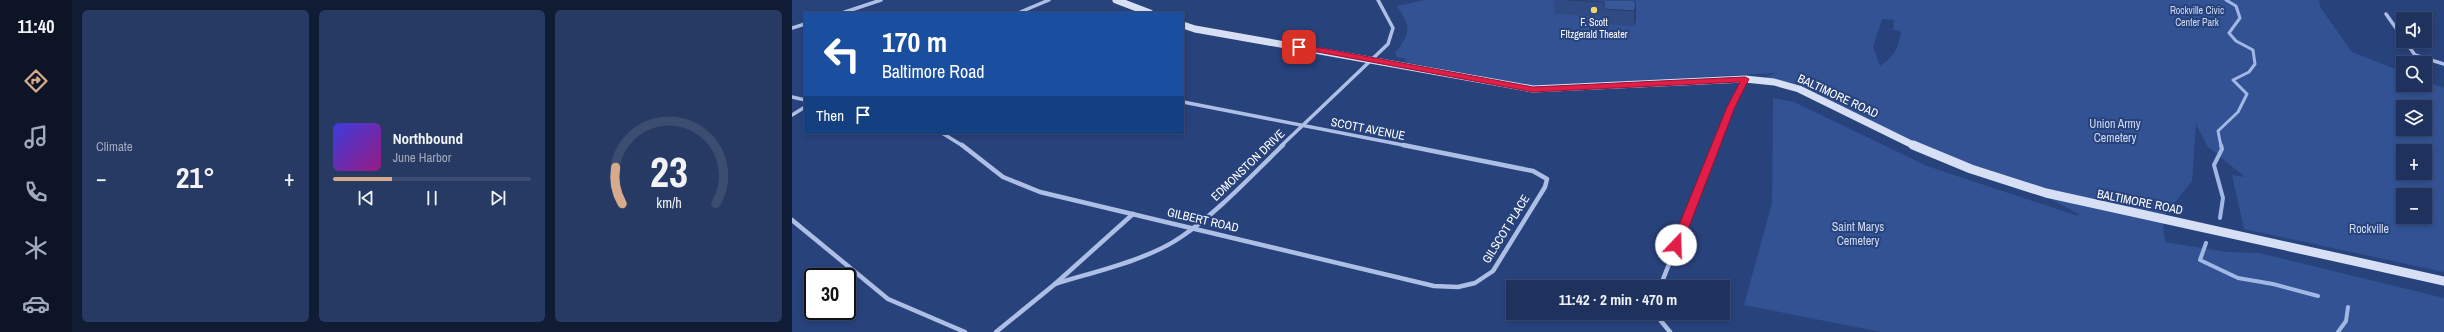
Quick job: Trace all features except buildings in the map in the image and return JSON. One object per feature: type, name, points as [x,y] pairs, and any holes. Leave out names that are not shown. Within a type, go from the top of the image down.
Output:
[{"type":"street","points":[[845,12],[881,0]]},
{"type":"street","points":[[1020,12],[1049,0]]},
{"type":"street","points":[[1116,0],[1147,12]]},
{"type":"street","name":"EDMONSTON DRIVE","points":[[1055,284],[1153,252],[1180,238],[1212,213],[1388,44],[1393,33],[1388,16],[1378,0]]},
{"type":"street","points":[[2386,14],[2396,28]]},
{"type":"street","points":[[792,28],[804,24]]},
{"type":"street","name":"BALTIMORE ROAD","points":[[1184,25],[1195,29],[1372,59],[1499,85],[1533,89],[1745,79],[1774,82],[1799,89],[1826,100],[1914,146],[1972,169],[2046,193],[2444,281]]},
{"type":"street","points":[[2410,48],[2415,55],[2444,64]]},
{"type":"street","points":[[1663,280],[1731,107],[1745,79]]},
{"type":"street","points":[[792,98],[804,100]]},
{"type":"street","name":"SCOTT AVENUE","points":[[1184,102],[1533,171],[1547,179]]},
{"type":"street","points":[[792,115],[804,109]]},
{"type":"street","name":"GILBERT ROAD","points":[[944,134],[955,139],[993,171],[1015,184],[1040,192],[1434,286],[1458,287],[1475,283]]},
{"type":"street","name":"GILSCOT PLACE","points":[[1475,283],[1493,271],[1545,187],[1547,179]]},
{"type":"street","name":"EDMONSTON DRIVE","points":[[996,332],[1055,284],[1133,214]]},
{"type":"street","points":[[792,220],[888,299],[965,332]]},
{"type":"street","points":[[1661,320],[1670,332]]},
{"type":"green space","points":[[1425,0],[2319,0],[2320,7],[2352,52],[2396,69],[2396,92],[2432,92],[2432,84],[2444,88],[2444,272],[2244,229],[2232,175],[2245,177],[2208,147],[2196,124],[2192,181],[2162,218],[2165,242],[2227,252],[2259,253],[2444,298],[2444,332],[1881,332],[1744,305],[1772,203],[1773,98],[1794,102],[1927,166],[2078,216],[2079,214],[2027,187],[1971,169],[1826,100],[1759,80],[1775,73],[1535,86],[1405,62],[1406,59],[1397,57],[1395,53],[1404,40],[1407,30],[1407,25],[1397,6]],"holes":[[[1882,19],[1894,20],[1893,30],[1901,31],[1899,42],[1895,51],[1889,59],[1880,66],[1873,47]]]},
{"type":"waterway","points":[[2221,146],[2218,131],[2238,112],[2247,94],[2233,80],[2249,72],[2255,64],[2253,50],[2236,41],[2229,33],[2240,18],[2236,6],[2226,0]]},
{"type":"waterway","points":[[2220,218],[2223,198],[2214,165],[2222,149],[2221,145]]},
{"type":"waterway","points":[[2206,243],[2200,260],[2238,278],[2273,284],[2318,296]]},
{"type":"waterway","points":[[2338,332],[2346,321],[2348,307]]},
{"type":"place","name":"F. Scott FItzgerald Theater","points":[[1594,10]]},
{"type":"route","points":[[1299,47],[1372,59],[1507,86],[1533,89],[1580,88],[1745,79],[1731,107],[1676,245]]},
{"type":"park label","name":"Rockville Civic Center Park","points":[[2197,16]]},
{"type":"park label","name":"Union Army Cemetery","points":[[2115,131]]},
{"type":"park label","name":"Rockville","points":[[2369,229]]},
{"type":"park label","name":"Saint Marys Cemetery","points":[[1858,234]]}]
